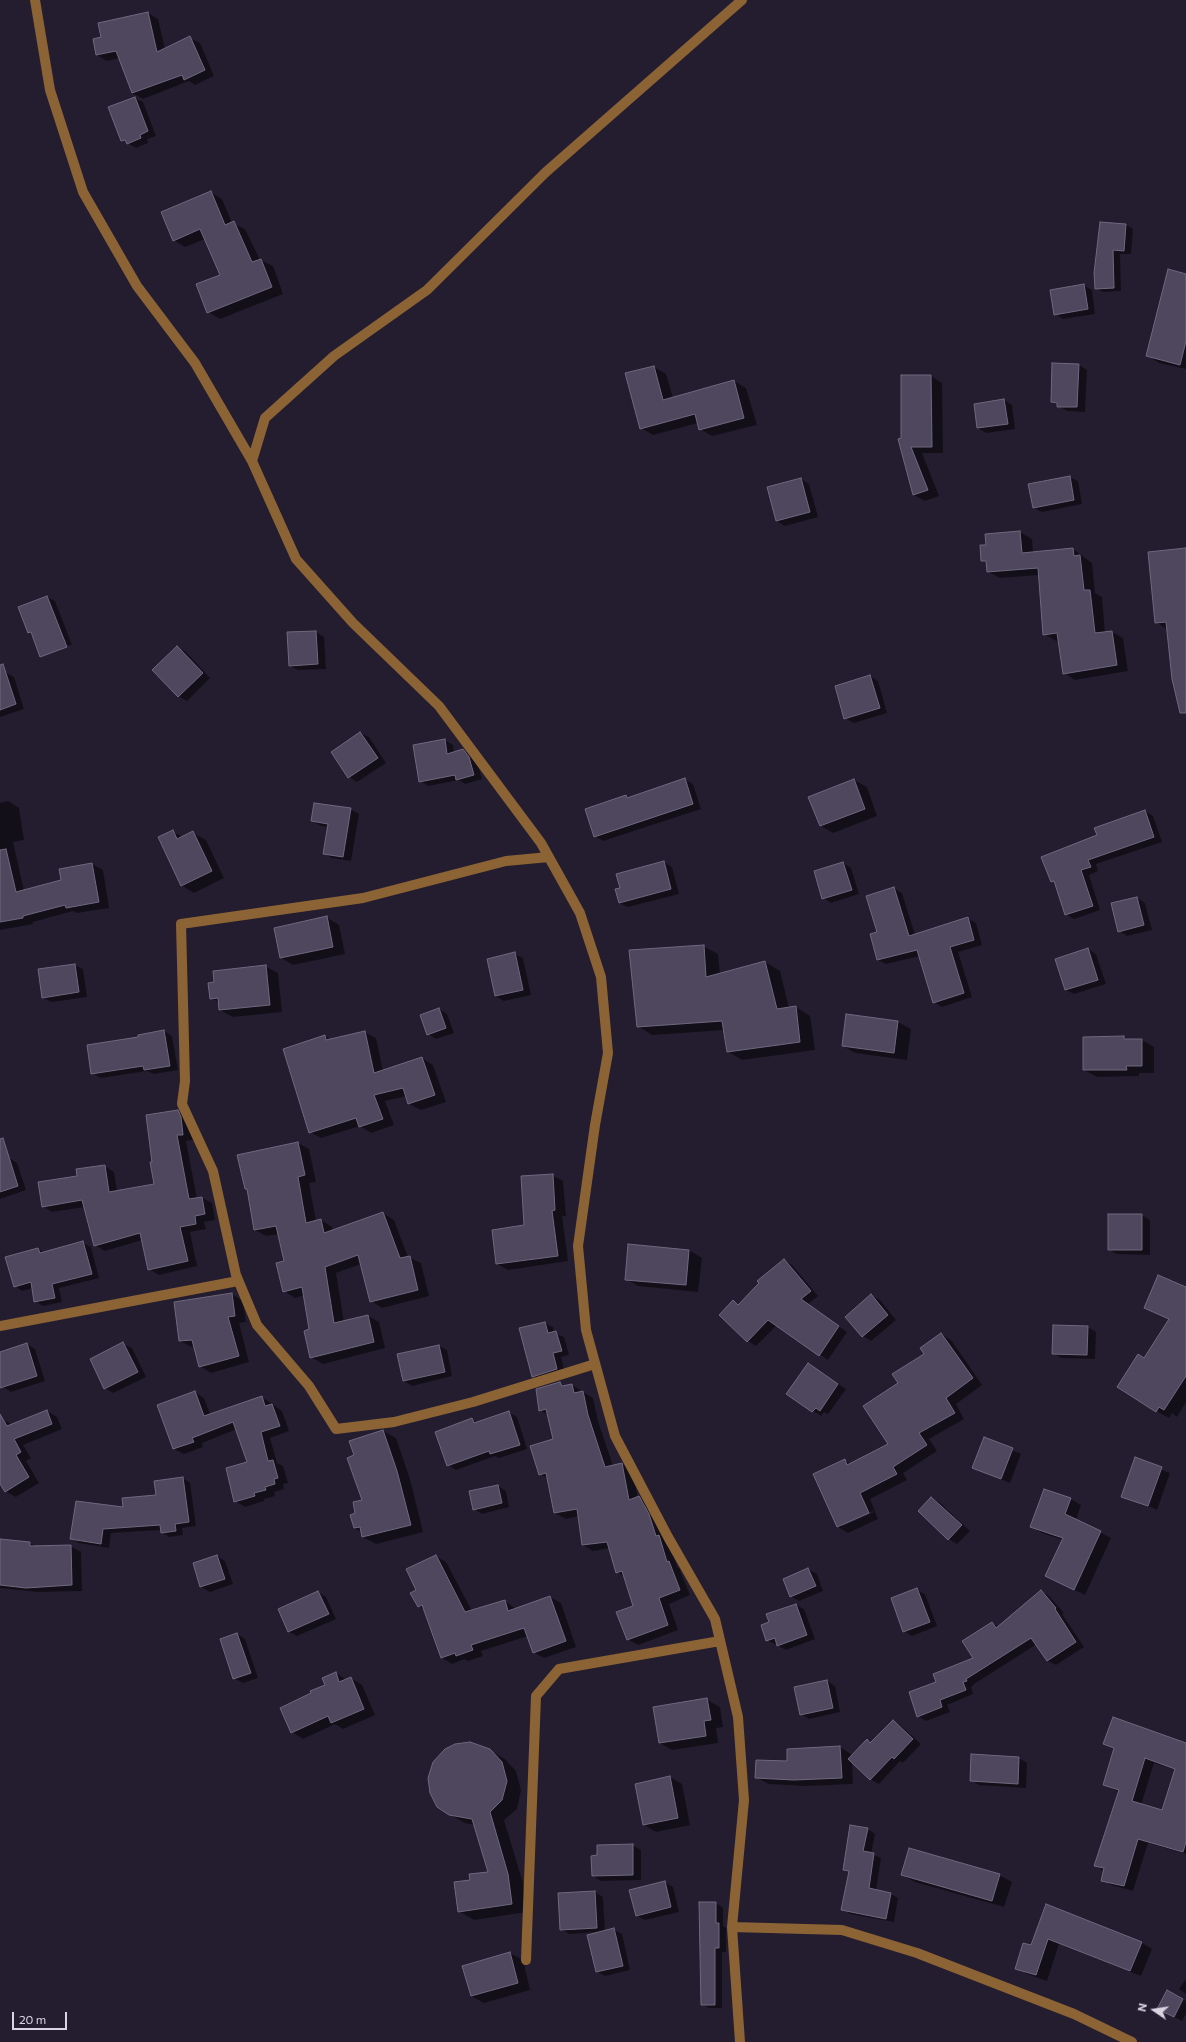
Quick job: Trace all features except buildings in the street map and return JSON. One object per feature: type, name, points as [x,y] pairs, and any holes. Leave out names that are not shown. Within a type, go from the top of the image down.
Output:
[{"type":"street","points":[[35,0],[50,90],[83,192],[137,286],[195,363],[252,461],[296,559],[353,623],[438,706],[541,843],[580,913],[601,977],[608,1053],[595,1125],[578,1246],[586,1330],[615,1436],[668,1537],[715,1619],[738,1717],[744,1800],[732,1927],[740,2042]]},
{"type":"street","points":[[252,461],[265,418],[334,356],[427,290],[546,172],[742,0]]},
{"type":"street","points":[[549,857],[506,861],[363,898],[181,924],[185,1081],[182,1104],[213,1171],[238,1281],[257,1325],[309,1386],[336,1429],[394,1422],[473,1402],[595,1364]]},
{"type":"street","points":[[0,1326],[238,1281]]},
{"type":"street","points":[[526,1960],[536,1696],[559,1669],[720,1641]]},
{"type":"street","points":[[732,1927],[842,1930],[917,1952],[1074,2014],[1132,2042]]}]
